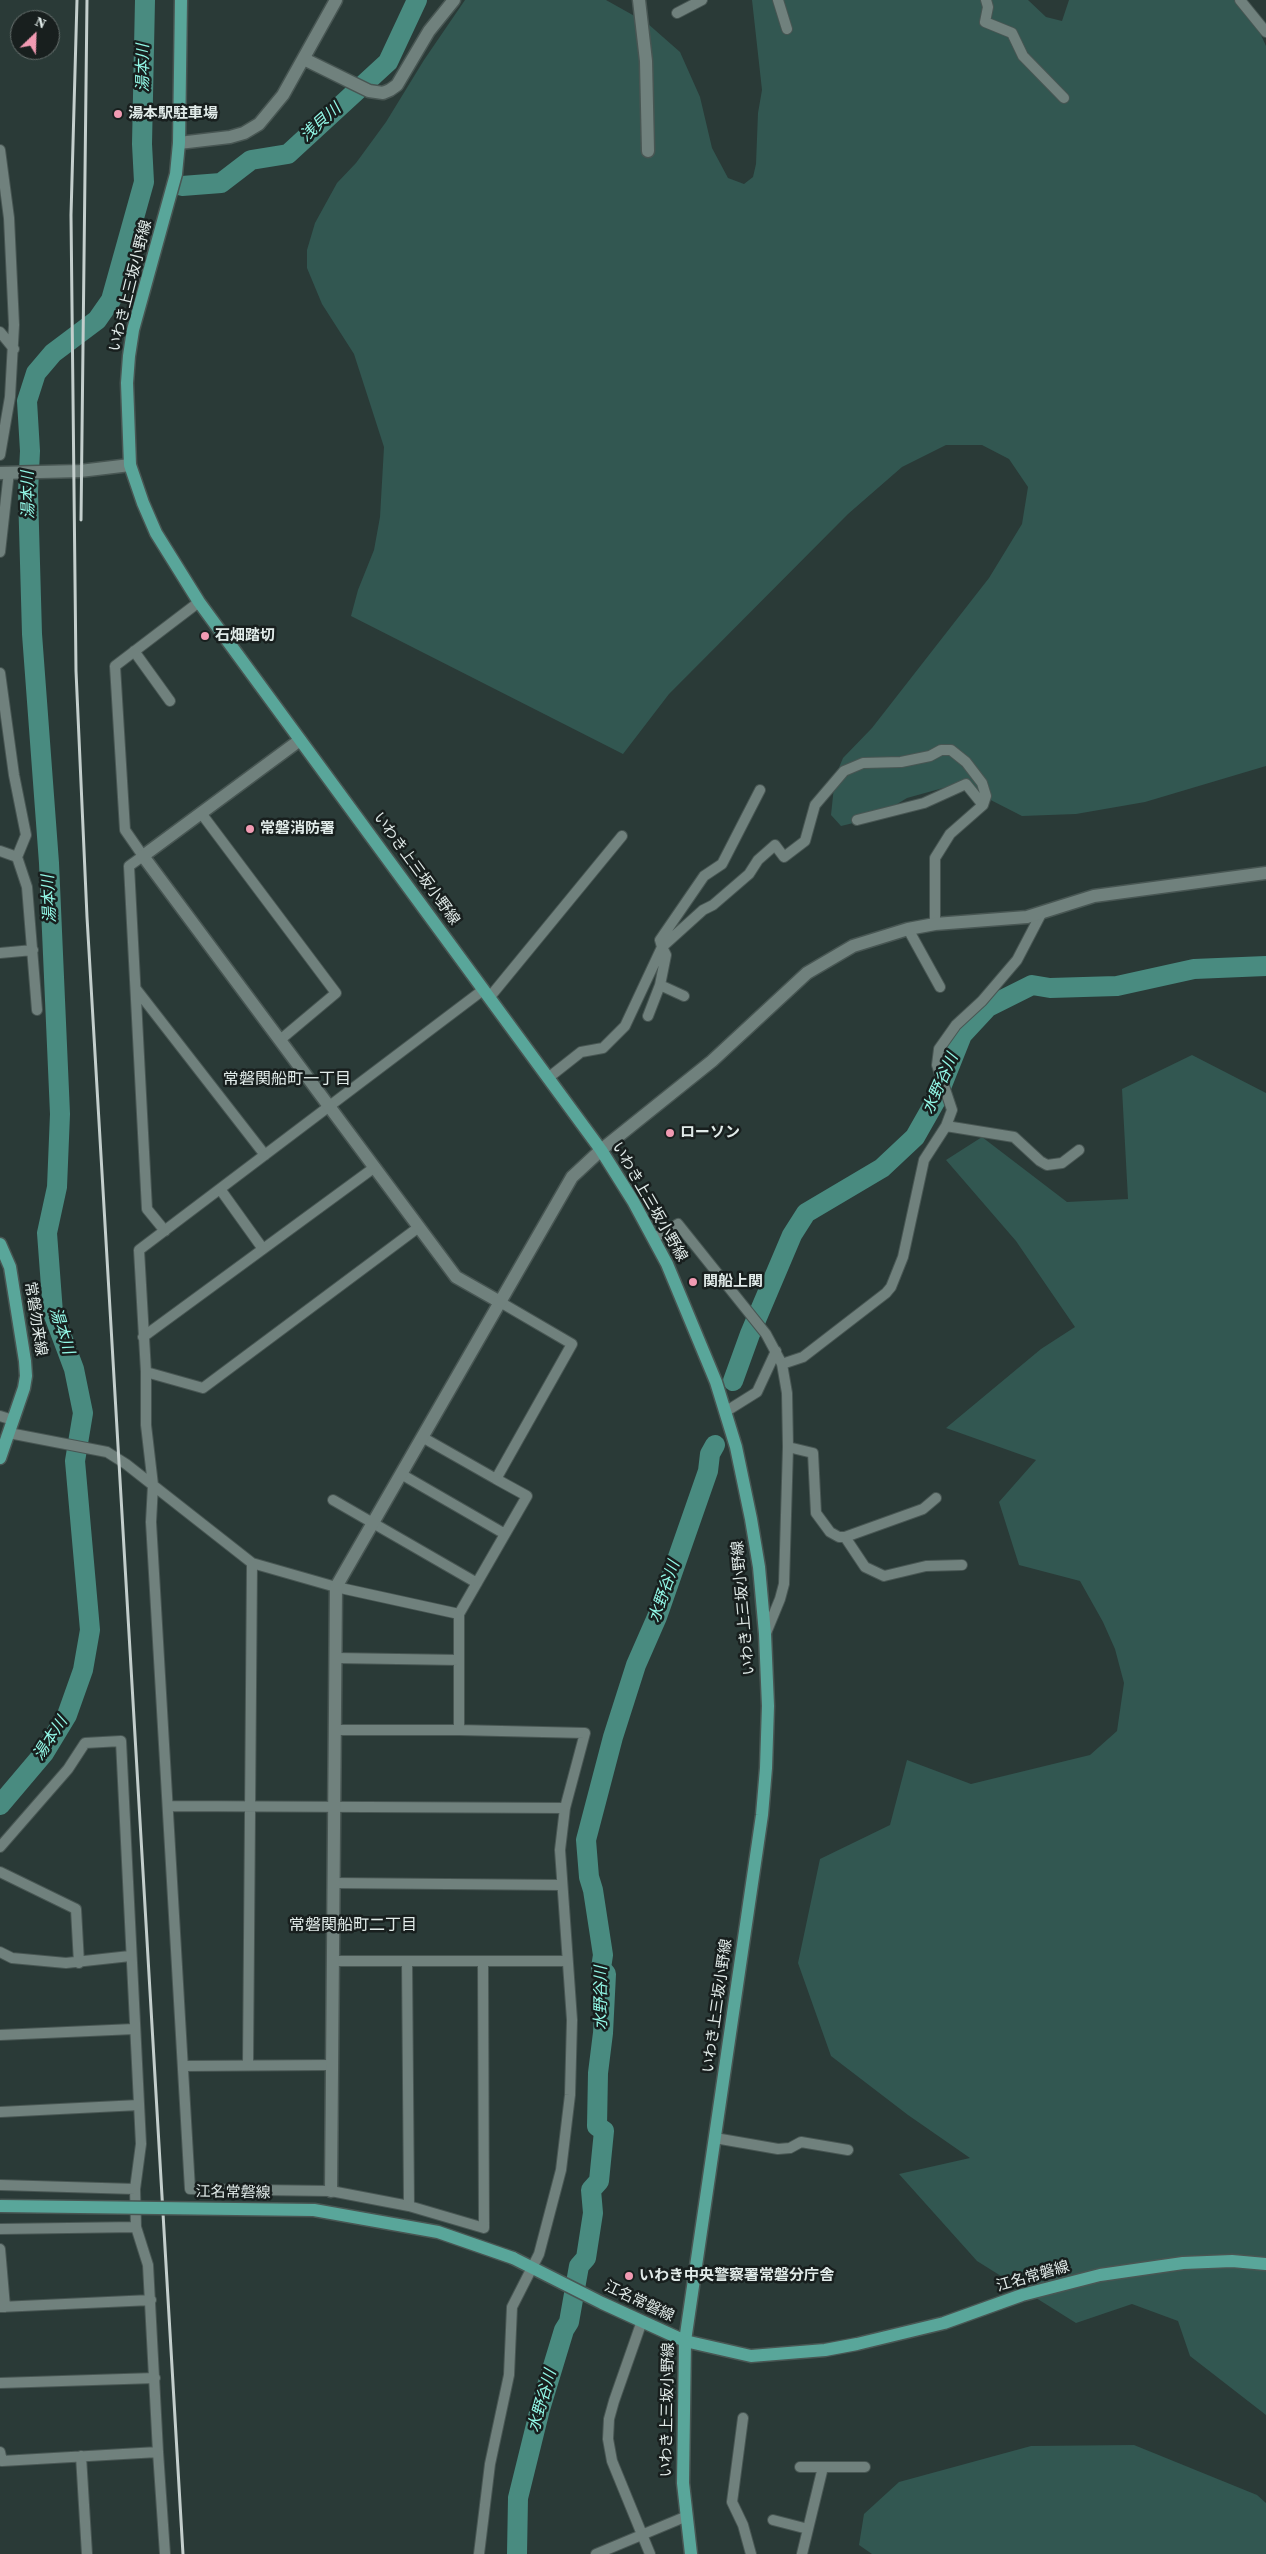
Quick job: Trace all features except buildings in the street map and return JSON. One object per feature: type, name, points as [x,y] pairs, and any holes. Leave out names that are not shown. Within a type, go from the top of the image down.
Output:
[{"type":"main road","name":"いわき上三坂小野線","points":[[180,0],[179,144],[171,197],[134,330],[129,356],[127,383],[130,465],[156,533],[199,602],[601,1150],[654,1238],[679,1292],[716,1382],[736,1446],[751,1519],[759,1567],[765,1634],[768,1706],[762,1815],[685,2341],[683,2483],[691,2554]]},
{"type":"main road","name":"常磐勿来線","points":[[0,1244],[10,1267],[26,1361],[24,1388],[0,1458]]},
{"type":"main road","name":"江名常磐線","points":[[0,2206],[314,2210],[438,2232],[512,2258],[602,2303],[685,2341],[751,2356],[825,2350],[944,2323],[1022,2295],[1100,2275],[1183,2263],[1232,2262],[1266,2264]]},
{"type":"street","points":[[179,144],[230,137],[244,133],[259,124],[283,95],[336,0]]},
{"type":"street","points":[[304,60],[369,91],[383,93],[397,85],[429,31],[454,0]]},
{"type":"street","points":[[639,0],[646,61],[648,151]]},
{"type":"street","points":[[677,13],[702,0]]},
{"type":"street","points":[[778,0],[787,29]]},
{"type":"street","points":[[986,0],[988,7],[985,22],[1012,33],[1023,56],[1064,98]]},
{"type":"street","points":[[1240,0],[1266,32]]},
{"type":"street","points":[[0,150],[9,218],[14,349],[10,397],[0,455]]},
{"type":"street","points":[[0,332],[14,349]]},
{"type":"street","points":[[0,552],[8,472],[105,469],[130,465]]},
{"type":"street","points":[[199,602],[115,666],[125,830],[456,1276],[572,1344],[496,1479]]},
{"type":"street","points":[[134,651],[170,701]]},
{"type":"street","points":[[0,673],[14,775],[26,835],[18,857],[27,887],[37,1010]]},
{"type":"street","points":[[165,1231],[147,1209],[129,866],[300,740]]},
{"type":"street","points":[[548,1078],[581,1052],[603,1048],[613,1040],[625,1026],[662,947],[703,910],[713,905],[749,874],[758,860],[775,845],[784,857],[806,841],[815,805],[819,797],[844,771],[854,765],[909,761],[930,756],[941,750],[951,750],[966,762],[982,783],[986,796],[983,804],[950,834],[935,858],[935,924]]},
{"type":"street","points":[[857,820],[924,803],[966,784],[983,804]]},
{"type":"street","points":[[648,1016],[660,985],[666,955],[660,940],[704,876],[722,864],[760,790]]},
{"type":"street","points":[[201,813],[336,993],[280,1040]]},
{"type":"street","points":[[483,1961],[484,2228],[409,2206],[331,2191],[190,2189],[151,1522],[153,1485],[146,1425],[146,1372],[139,1250],[330,1106],[486,994],[622,836]]},
{"type":"street","points":[[0,851],[18,857]]},
{"type":"street","points":[[331,2191],[336,1587],[572,1177],[601,1150],[712,1062],[807,973],[853,946],[908,929],[935,924],[1009,920],[1041,914],[1094,896],[1266,873]]},
{"type":"street","points":[[782,1364],[803,1357],[886,1294],[891,1287],[903,1257],[924,1160],[946,1126],[952,1110],[937,1057],[943,1040],[982,1001],[1017,960],[1041,914]]},
{"type":"street","points":[[908,929],[940,986]]},
{"type":"street","points":[[0,953],[32,950]]},
{"type":"street","points":[[660,985],[684,996]]},
{"type":"street","points":[[136,989],[265,1155]]},
{"type":"street","points":[[946,1126],[1014,1137],[1047,1165],[1062,1164],[1079,1150]]},
{"type":"street","points":[[144,1337],[375,1167]]},
{"type":"street","points":[[220,1189],[263,1249]]},
{"type":"street","points":[[654,1238],[678,1224],[766,1334],[782,1364],[787,1393],[788,1447],[784,1584],[780,1599],[765,1634]]},
{"type":"street","points":[[146,1372],[203,1388],[419,1227]]},
{"type":"street","points":[[725,1412],[757,1392],[776,1351]]},
{"type":"street","points":[[0,1416],[13,1420]]},
{"type":"street","points":[[9,1433],[99,1450],[126,1464],[252,1563],[336,1587],[459,1614]]},
{"type":"street","points":[[422,1438],[527,1496],[459,1614],[459,1730]]},
{"type":"street","points":[[788,1447],[813,1453],[816,1513],[830,1532],[845,1537],[865,1567],[884,1576],[926,1566],[962,1565]]},
{"type":"street","points":[[401,1474],[505,1534]]},
{"type":"street","points":[[845,1537],[923,1509],[936,1498]]},
{"type":"street","points":[[333,1500],[476,1583]]},
{"type":"street","points":[[248,2065],[252,1563]]},
{"type":"street","points":[[336,1658],[459,1660]]},
{"type":"street","points":[[336,1730],[585,1733],[565,1808],[560,1850],[566,1962],[572,2020],[569,2105],[561,2170],[555,2201],[539,2254],[520,2287],[510,2317],[509,2375],[490,2464],[479,2554]]},
{"type":"street","points":[[0,1847],[68,1769],[85,1743],[121,1741],[130,1956],[141,2144],[135,2189],[136,2227],[148,2265],[151,2300],[164,2554]]},
{"type":"street","points":[[168,1806],[565,1808]]},
{"type":"street","points":[[0,1872],[76,1909],[79,1963]]},
{"type":"street","points":[[333,1883],[562,1886]]},
{"type":"street","points":[[0,1952],[12,1958],[79,1963],[130,1956]]},
{"type":"street","points":[[332,1961],[566,1962]]},
{"type":"street","points":[[407,1961],[409,2206]]},
{"type":"street","points":[[0,2035],[134,2029]]},
{"type":"street","points":[[184,2066],[332,2065]]},
{"type":"street","points":[[0,2112],[139,2105]]},
{"type":"street","points":[[715,2138],[778,2149],[790,2148],[801,2142],[848,2150]]},
{"type":"street","points":[[0,2185],[135,2189]]},
{"type":"street","points":[[0,2229],[136,2227]]},
{"type":"street","points":[[0,2249],[2,2307],[151,2300]]},
{"type":"street","points":[[642,2321],[614,2401],[609,2419],[608,2440],[612,2461],[650,2554]]},
{"type":"street","points":[[0,2383],[155,2378]]},
{"type":"street","points":[[742,2418],[732,2502],[743,2525],[751,2554]]},
{"type":"street","points":[[0,2452],[2,2460],[158,2452]]},
{"type":"street","points":[[81,2456],[87,2554]]},
{"type":"street","points":[[802,2554],[823,2467]]},
{"type":"street","points":[[800,2468],[865,2467]]},
{"type":"street","points":[[596,2554],[687,2516]]},
{"type":"street","points":[[773,2520],[808,2529]]},
{"type":"green space","points":[[465,0],[606,0],[647,23],[680,52],[700,97],[712,148],[728,178],[744,184],[753,177],[756,164],[758,113],[762,90],[752,0],[1028,0],[1046,17],[1062,21],[1069,0],[1245,0],[1266,46],[1266,766],[1145,802],[1076,814],[1022,816],[975,792],[943,788],[907,798],[874,818],[841,826],[831,815],[835,777],[843,758],[872,728],[989,578],[1022,524],[1028,487],[1009,459],[982,445],[946,445],[902,467],[848,514],[669,694],[623,754],[351,616],[358,590],[374,550],[380,517],[384,447],[354,354],[322,304],[307,268],[307,250],[315,223],[337,183],[356,163],[386,122],[424,60]]},
{"type":"green space","points":[[1192,1055],[1266,1093],[1266,2415],[1190,2356],[1178,2321],[1132,2304],[1076,2323],[977,2261],[899,2174],[970,2158],[908,2115],[831,2056],[798,1963],[820,1859],[890,1825],[907,1760],[971,1784],[1090,1755],[1117,1731],[1124,1683],[1115,1649],[1103,1622],[1080,1581],[1019,1565],[999,1502],[1036,1460],[946,1428],[1041,1349],[1075,1327],[1016,1241],[946,1160],[982,1137],[1067,1202],[1128,1199],[1122,1089]]},
{"type":"green space","points":[[1134,2445],[1257,2495],[1266,2503],[1266,2554],[872,2554],[859,2545],[864,2514],[899,2482],[1031,2446]]},
{"type":"waterway","name":"湯本川","points":[[0,1805],[44,1753],[67,1715],[83,1670],[90,1630],[75,1461],[83,1413],[74,1369],[53,1313],[47,1233],[57,1187],[60,1114],[49,863],[32,634],[28,492],[30,451],[27,401],[36,373],[53,353],[97,320],[111,300],[144,182],[142,144],[145,0]]},
{"type":"waterway","name":"浅貝川","points":[[182,186],[221,183],[251,160],[288,154],[388,62],[417,0]]},
{"type":"waterway","name":"水野谷川","points":[[733,1381],[750,1334],[792,1235],[806,1213],[882,1168],[915,1137],[936,1100],[962,1035],[988,1007],[1032,985],[1050,988],[1117,986],[1194,969],[1266,966]]},
{"type":"waterway","name":"水野谷川","points":[[517,2554],[518,2498],[540,2409],[564,2330],[569,2322],[579,2266],[586,2258],[593,2213],[591,2190],[599,2181],[604,2131],[597,2126],[598,2073],[603,2033],[606,1974],[601,1968],[603,1955],[593,1890],[589,1877],[586,1840],[613,1737],[636,1665],[657,1617],[708,1471],[710,1454],[715,1445]]},
{"type":"railway","points":[[77,0],[71,215],[76,671],[87,917],[183,2554]]},
{"type":"railway","points":[[81,520],[87,0]]},
{"type":"place","name":"湯本駅駐車場","points":[[118,114]]},
{"type":"place","name":"石畑踏切","points":[[205,636]]},
{"type":"place","name":"常磐消防署","points":[[250,829]]},
{"type":"place","name":"ローソン","points":[[670,1133]]},
{"type":"place","name":"関船上関","points":[[693,1282]]},
{"type":"place","name":"いわき中央警察署常磐分庁舎","points":[[629,2276]]},
{"type":"district","name":"常磐関船町一丁目","points":[[287,1080]]},
{"type":"district","name":"常磐関船町二丁目","points":[[353,1926]]}]
